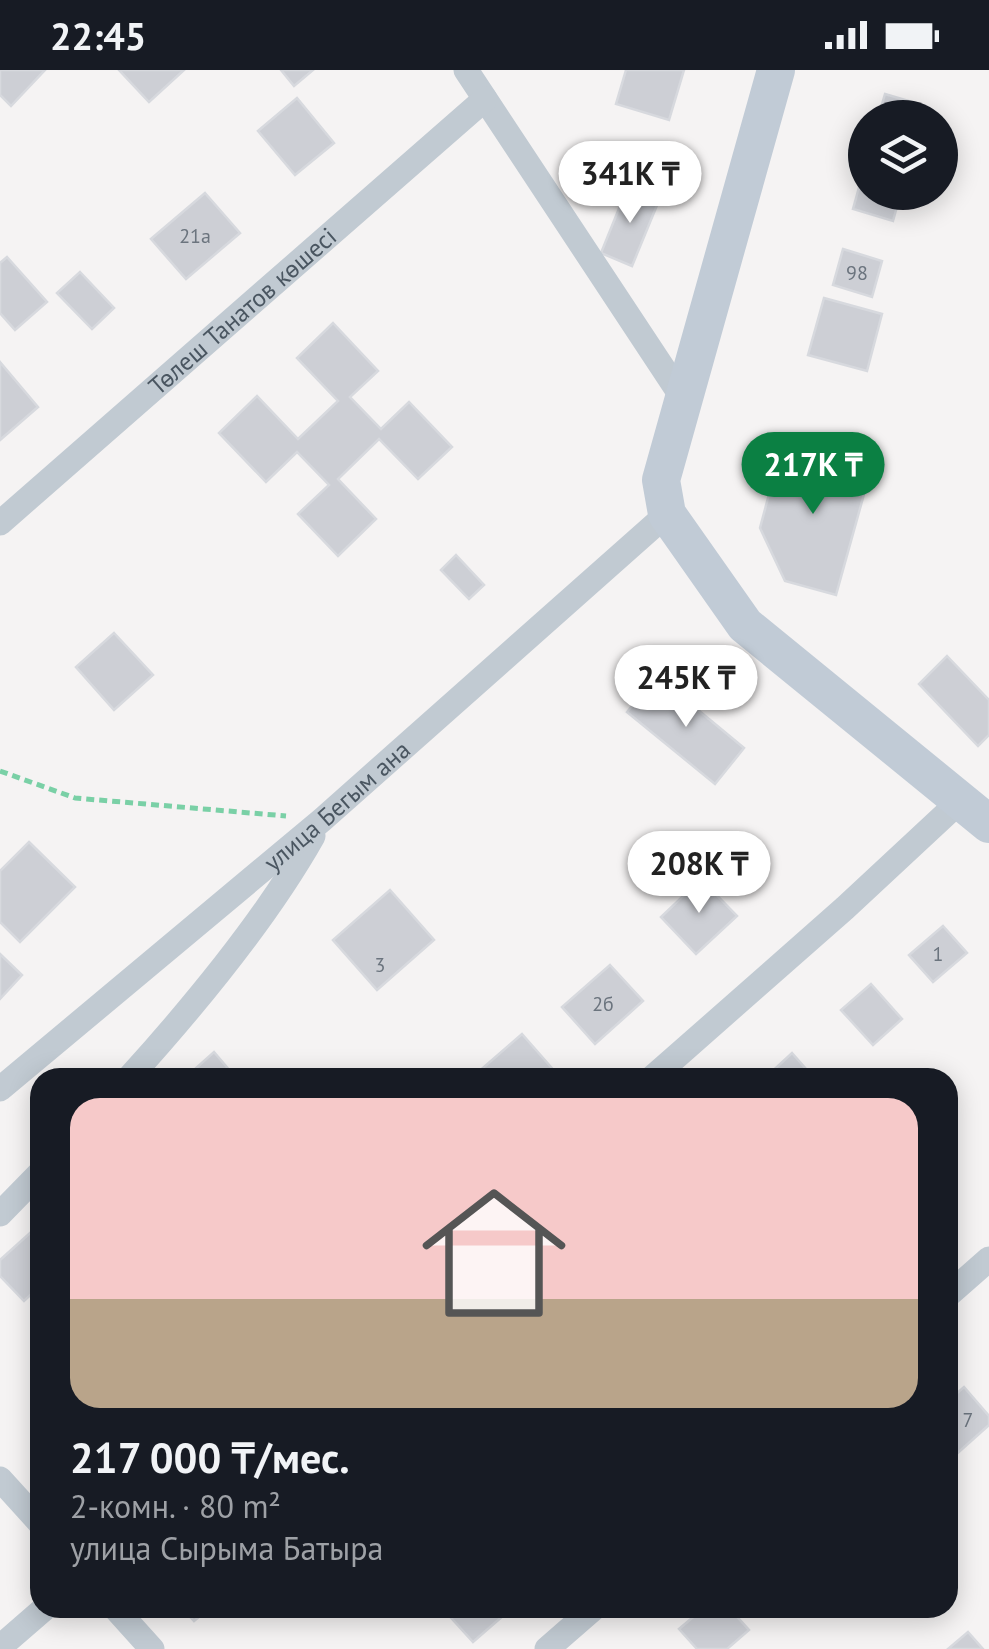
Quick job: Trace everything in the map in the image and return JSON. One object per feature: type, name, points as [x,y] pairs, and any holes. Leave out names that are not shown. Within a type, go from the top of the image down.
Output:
[{"type":"street","points":[[466,70],[684,400]]},
{"type":"street","points":[[663,1068],[845,908],[975,812],[745,625],[667,514],[661,480],[776,70]]},
{"type":"street","name":"Төлеш Танатов көшесі","points":[[0,523],[485,99]]},
{"type":"street","name":"улица Бегым ана","points":[[0,1089],[322,820],[667,514]]},
{"type":"street","points":[[137,1068],[170,1032],[292,874],[322,820]]},
{"type":"street","points":[[0,1214],[30,1183]]},
{"type":"street","points":[[958,1286],[989,1258]]},
{"type":"street","points":[[0,1479],[30,1513]]},
{"type":"street","points":[[0,1646],[33,1618]]},
{"type":"street","points":[[124,1618],[152,1649]]},
{"type":"street","points":[[547,1649],[583,1618]]},
{"type":"path","points":[[0,771],[75,798],[322,820]]},
{"type":"building","points":[[0,70],[45,70],[11,106],[0,95]]},
{"type":"building","points":[[119,70],[184,70],[149,102]]},
{"type":"building","points":[[281,70],[313,70],[294,86]]},
{"type":"building","points":[[626,70],[684,70],[669,120],[616,104]]},
{"type":"building","points":[[885,94],[906,100],[883,100]]},
{"type":"building","points":[[297,98],[334,143],[295,175],[258,131]]},
{"type":"building","points":[[628,186],[660,198],[632,266],[601,253]]},
{"type":"building","points":[[205,193],[240,233],[186,279],[151,239]]},
{"type":"building","points":[[856,210],[896,210],[893,221]]},
{"type":"building","points":[[843,249],[882,261],[872,297],[833,285]]},
{"type":"building","points":[[7,257],[47,302],[15,330],[0,313],[0,263]]},
{"type":"building","points":[[80,272],[114,308],[92,329],[57,293]]},
{"type":"building","points":[[824,298],[882,314],[867,371],[808,355]]},
{"type":"building","points":[[333,323],[378,371],[350,397],[381,429],[409,402],[452,447],[418,479],[379,439],[338,479],[376,519],[338,556],[298,514],[329,485],[297,452],[266,482],[219,433],[257,396],[298,439],[338,401],[297,358]]},
{"type":"building","points":[[0,362],[38,407],[0,440]]},
{"type":"building","points":[[782,445],[871,469],[836,595],[785,581],[760,528]]},
{"type":"building","points":[[456,555],[484,585],[469,599],[441,570]]},
{"type":"building","points":[[114,633],[153,675],[114,710],[76,667]]},
{"type":"building","points":[[947,656],[989,700],[989,735],[978,746],[919,684]]},
{"type":"building","points":[[657,676],[744,748],[715,784],[627,712]]},
{"type":"building","points":[[29,842],[75,887],[20,942],[0,922],[0,871]]},
{"type":"building","points":[[701,879],[737,916],[696,954],[661,917]]},
{"type":"building","points":[[390,890],[434,940],[377,990],[333,940]]},
{"type":"building","points":[[943,926],[967,953],[933,982],[909,955]]},
{"type":"building","points":[[0,954],[22,975],[0,999]]},
{"type":"building","points":[[610,965],[643,1001],[595,1044],[562,1007]]},
{"type":"building","points":[[871,984],[902,1019],[873,1045],[841,1010]]},
{"type":"building","points":[[522,1034],[552,1068],[483,1068]]},
{"type":"building","points":[[214,1052],[228,1068],[196,1068]]},
{"type":"building","points":[[792,1053],[805,1068],[776,1068]]},
{"type":"building","points":[[30,1233],[30,1295],[24,1301],[0,1276],[0,1260]]},
{"type":"building","points":[[964,1387],[989,1416],[989,1425],[958,1453],[958,1392]]},
{"type":"building","points":[[451,1618],[501,1618],[473,1642]]},
{"type":"building","points":[[692,1618],[738,1618],[749,1630],[727,1649],[697,1649],[679,1629]]},
{"type":"building","points":[[968,1632],[983,1649],[948,1649]]}]
